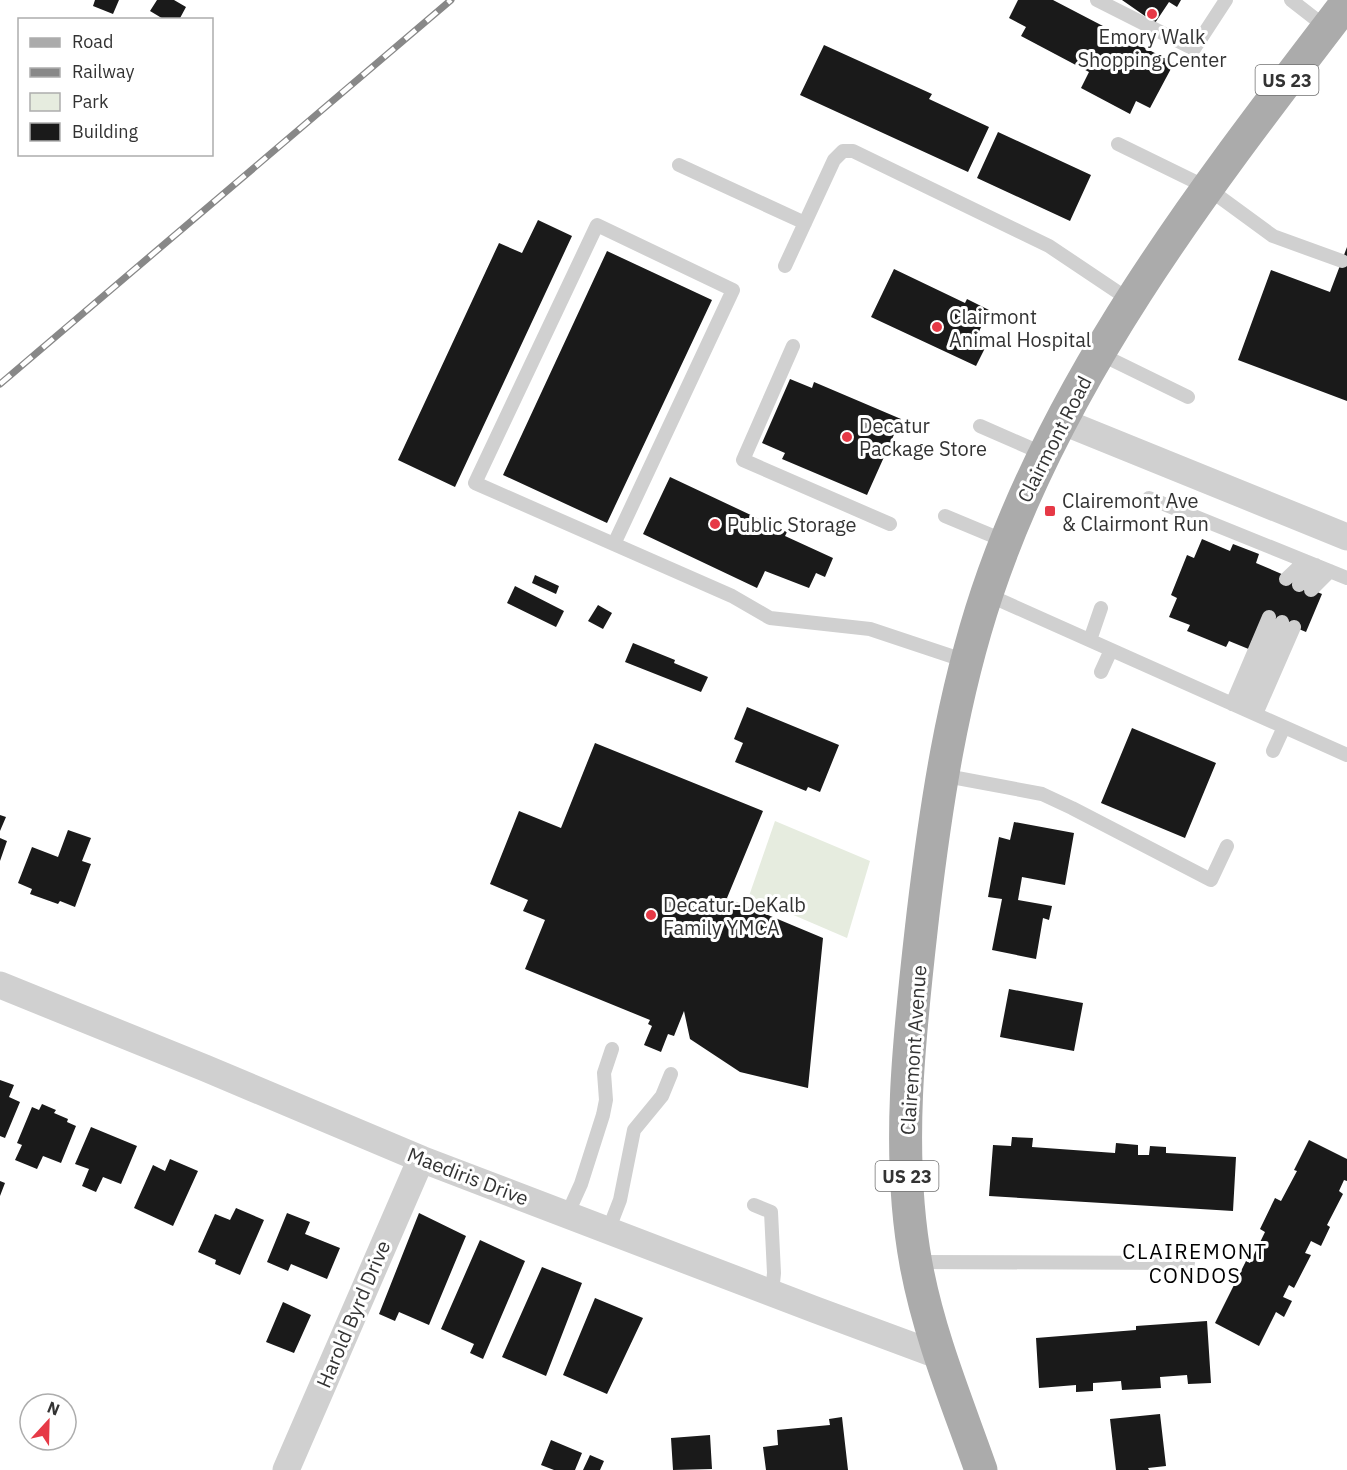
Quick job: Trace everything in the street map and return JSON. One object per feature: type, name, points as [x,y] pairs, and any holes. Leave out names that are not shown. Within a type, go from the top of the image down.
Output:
[{"type":"main road","name":"Clairmont Road","points":[[928,873],[941,775],[966,661],[1005,541],[1044,454],[1098,353],[1206,187],[1347,3]]},
{"type":"main road","name":"Clairemont Avenue","points":[[928,873],[911,1031],[907,1113],[911,1232],[916,1262],[940,1356],[981,1470]]},
{"type":"street","points":[[1061,421],[1347,537]]},
{"type":"street","name":"Maediris Drive","points":[[0,985],[421,1159],[940,1356]]},
{"type":"street","name":"Harold Byrd Drive","points":[[286,1470],[421,1159]]},
{"type":"lane","points":[[1097,0],[1194,49],[1226,0]]},
{"type":"lane","points":[[1291,0],[1327,28]]},
{"type":"lane","points":[[1118,144],[1206,187],[1273,236],[1341,261]]},
{"type":"lane","points":[[785,266],[836,156],[843,152],[853,151],[1049,246],[1131,301]]},
{"type":"lane","points":[[679,165],[805,223]]},
{"type":"lane","points":[[614,544],[733,290],[597,225],[475,483],[732,596],[770,618],[870,629],[966,661]]},
{"type":"lane","points":[[792,346],[743,460],[890,524]]},
{"type":"lane","points":[[1098,353],[1188,397]]},
{"type":"lane","points":[[980,426],[1044,454]]},
{"type":"lane","points":[[1149,498],[1347,578]]},
{"type":"lane","points":[[945,516],[1005,541]]},
{"type":"lane","points":[[1317,566],[1299,585],[1317,566]]},
{"type":"lane","points":[[986,594],[1284,727],[1346,751]]},
{"type":"lane","points":[[1090,640],[1101,608]]},
{"type":"lane","points":[[1244,709],[1282,622],[1244,709]]},
{"type":"lane","points":[[1101,672],[1111,650]]},
{"type":"lane","points":[[1273,751],[1284,727]]},
{"type":"lane","points":[[941,775],[1042,794],[1211,880],[1227,846]]},
{"type":"lane","points":[[567,1215],[581,1184],[603,1115],[606,1100],[604,1073],[612,1049]]},
{"type":"lane","points":[[608,1231],[620,1200],[634,1130],[662,1096],[671,1074]]},
{"type":"lane","points":[[754,1205],[771,1212],[774,1274],[772,1293]]},
{"type":"lane","points":[[916,1262],[1188,1263]]},
{"type":"green space","points":[[775,821],[870,861],[847,938],[749,896]]},
{"type":"building","points":[[95,0],[119,0],[113,14],[93,6]]},
{"type":"building","points":[[157,0],[174,0],[186,7],[180,18],[162,18],[150,11]]},
{"type":"building","points":[[1018,0],[1053,0],[1174,63],[1150,108],[1136,101],[1130,114],[1081,88],[1089,72],[1021,36],[1026,27],[1009,18]]},
{"type":"building","name":"Emory Walk Shopping Center","points":[[1122,0],[1181,0],[1177,7],[1169,2],[1155,23]]},
{"type":"building","points":[[824,45],[932,94],[929,99],[989,127],[968,172],[800,95]]},
{"type":"building","points":[[998,132],[1091,175],[1070,221],[977,178]]},
{"type":"building","points":[[538,220],[572,236],[455,487],[398,460],[499,243],[522,253]]},
{"type":"building","points":[[1347,247],[1347,401],[1238,360],[1271,270],[1330,292]]},
{"type":"building","points":[[607,251],[712,300],[607,523],[503,475]]},
{"type":"building","name":"Clairmont Animal Hospital","points":[[894,269],[965,303],[967,299],[989,310],[976,338],[987,344],[976,366],[871,317]]},
{"type":"building","points":[[790,379],[812,388],[814,382],[901,419],[867,495],[782,459],[785,453],[762,443]]},
{"type":"building","points":[[670,477],[787,532],[785,536],[833,558],[825,577],[816,573],[809,588],[765,571],[757,588],[643,534]]},
{"type":"building","points":[[1202,539],[1230,551],[1233,544],[1259,554],[1256,563],[1284,575],[1283,578],[1322,594],[1306,632],[1265,615],[1251,650],[1229,641],[1226,647],[1187,631],[1190,625],[1169,617],[1177,598],[1171,595],[1187,555],[1194,558]]},
{"type":"building","points":[[535,575],[559,586],[556,594],[532,583]]},
{"type":"building","points":[[515,586],[564,611],[556,627],[507,603]]},
{"type":"building","points":[[598,605],[612,613],[603,629],[588,621]]},
{"type":"building","points":[[633,643],[675,660],[674,663],[708,677],[701,692],[625,662]]},
{"type":"building","points":[[747,707],[839,745],[820,792],[808,787],[806,791],[735,762],[743,743],[734,739]]},
{"type":"building","points":[[1132,728],[1216,763],[1185,838],[1101,803]]},
{"type":"building","name":"Decatur-DeKalb Family YMCA","points":[[595,743],[763,811],[727,898],[823,938],[808,1088],[740,1072],[690,1039],[684,1011],[674,1036],[668,1034],[661,1052],[644,1045],[652,1026],[648,1024],[650,1020],[525,969],[545,920],[523,911],[528,900],[490,884],[519,811],[561,828]]},
{"type":"building","points":[[0,815],[6,817],[0,831]]},
{"type":"building","points":[[1014,822],[1074,833],[1065,885],[1022,877],[1018,900],[1052,906],[1049,920],[1043,918],[1036,959],[992,950],[1002,899],[988,897],[999,837],[1010,840]]},
{"type":"building","points":[[68,830],[91,838],[82,861],[91,864],[75,907],[60,901],[58,904],[30,894],[32,889],[18,883],[32,847],[58,857]]},
{"type":"building","points":[[0,838],[7,841],[0,861]]},
{"type":"building","points":[[1009,989],[1083,1003],[1074,1051],[1000,1037]]},
{"type":"building","points":[[0,1080],[14,1085],[9,1097],[20,1102],[5,1138],[0,1136]]},
{"type":"building","points":[[42,1104],[56,1110],[54,1113],[68,1119],[67,1122],[76,1126],[61,1163],[43,1156],[37,1169],[15,1160],[22,1145],[17,1143],[32,1107],[39,1110]]},
{"type":"building","points":[[91,1127],[137,1146],[121,1184],[103,1177],[96,1192],[82,1186],[89,1169],[75,1164]]},
{"type":"building","points":[[1012,1137],[1033,1138],[1032,1147],[1115,1153],[1116,1143],[1138,1145],[1138,1155],[1149,1155],[1150,1146],[1166,1147],[1166,1153],[1236,1157],[1233,1211],[989,1196],[993,1145],[1011,1146]]},
{"type":"building","points":[[1309,1140],[1347,1159],[1347,1181],[1344,1180],[1339,1191],[1343,1194],[1327,1225],[1330,1227],[1321,1246],[1311,1241],[1305,1253],[1311,1255],[1294,1288],[1289,1285],[1283,1297],[1292,1301],[1284,1317],[1276,1312],[1259,1346],[1215,1323],[1246,1261],[1250,1263],[1265,1232],[1260,1229],[1275,1198],[1281,1201],[1297,1171],[1294,1170]]},
{"type":"building","points":[[170,1159],[198,1171],[173,1226],[134,1208],[153,1165],[165,1171]]},
{"type":"building","points":[[0,1181],[5,1183],[0,1196]]},
{"type":"building","points":[[236,1208],[264,1220],[240,1275],[215,1264],[216,1260],[198,1252],[215,1214],[230,1220]]},
{"type":"building","points":[[287,1213],[310,1222],[305,1234],[340,1248],[327,1279],[291,1264],[288,1271],[267,1262]]},
{"type":"building","points":[[419,1213],[466,1236],[429,1325],[399,1312],[395,1321],[379,1314]]},
{"type":"building","points":[[480,1240],[525,1261],[483,1359],[470,1353],[474,1344],[441,1329]]},
{"type":"building","points":[[542,1267],[582,1283],[546,1376],[502,1357]]},
{"type":"building","points":[[595,1298],[643,1318],[607,1394],[563,1375]]},
{"type":"building","points":[[283,1302],[311,1315],[294,1353],[266,1342]]},
{"type":"building","points":[[1207,1321],[1211,1383],[1188,1384],[1187,1375],[1160,1377],[1161,1388],[1122,1390],[1121,1381],[1093,1383],[1093,1391],[1076,1392],[1076,1385],[1039,1388],[1036,1338],[1136,1330],[1136,1326]]},
{"type":"building","points":[[1160,1414],[1166,1466],[1148,1468],[1149,1470],[1116,1470],[1110,1419]]},
{"type":"building","points":[[842,1417],[848,1470],[766,1470],[763,1447],[778,1445],[777,1430],[830,1425],[829,1419]]},
{"type":"building","points":[[710,1435],[712,1469],[673,1470],[671,1438]]},
{"type":"building","points":[[551,1440],[582,1453],[575,1470],[554,1470],[541,1465]]},
{"type":"building","points":[[590,1455],[604,1461],[600,1470],[583,1470]]},
{"type":"railway","points":[[0,384],[451,0]]},
{"type":"place","name":"Emory Walk Shopping Center","points":[[1152,14]]},
{"type":"place","name":"Clairmont Animal Hospital","points":[[937,327]]},
{"type":"place","name":"Decatur Package Store","points":[[847,437]]},
{"type":"place","name":"Clairemont Ave & Clairmont Run","points":[[1050,511]]},
{"type":"place","name":"Public Storage","points":[[715,524]]},
{"type":"place","name":"Decatur-DeKalb Family YMCA","points":[[651,915]]},
{"type":"district","name":"CLAIREMONT CONDOS","points":[[1195,1263]]}]
